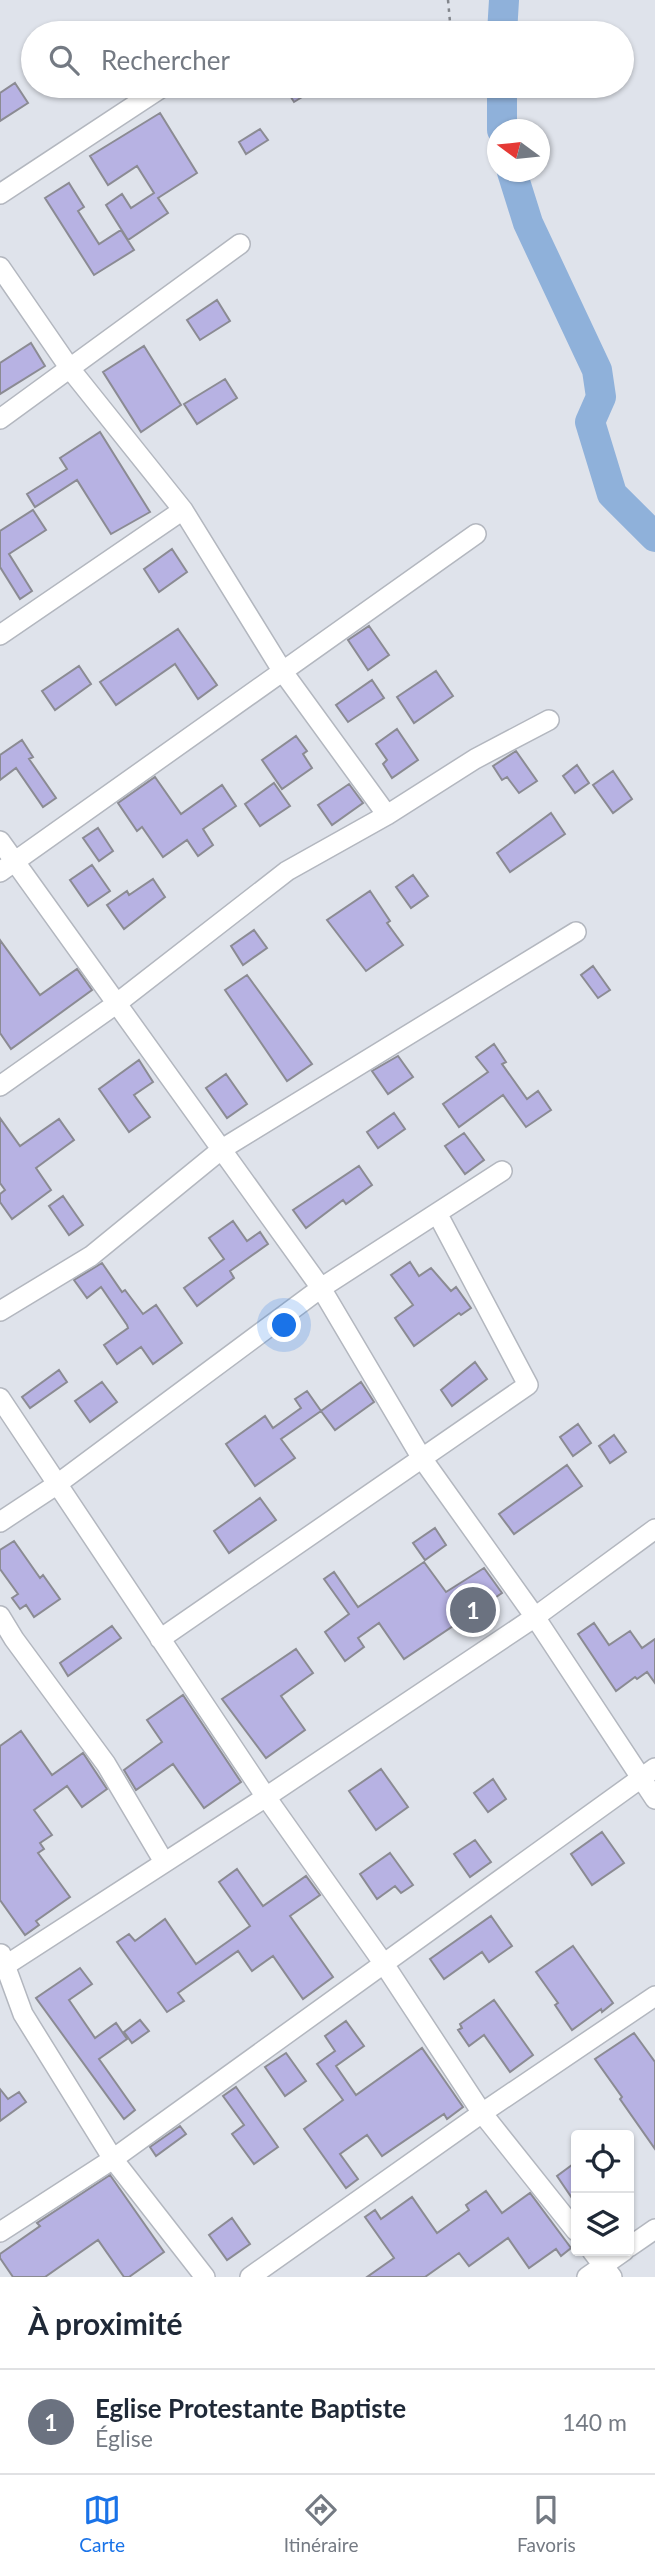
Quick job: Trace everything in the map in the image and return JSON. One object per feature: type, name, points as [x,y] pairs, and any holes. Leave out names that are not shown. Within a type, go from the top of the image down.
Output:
[{"type":"street","points":[[0,194],[146,98]]},
{"type":"street","points":[[0,419],[71,370],[240,244]]},
{"type":"street","points":[[0,267],[71,370],[183,510],[283,672],[387,815]]},
{"type":"street","points":[[0,635],[183,510]]},
{"type":"street","points":[[8,867],[476,534]]},
{"type":"street","points":[[0,1086],[116,1004],[287,871],[387,815],[475,759],[549,720]]},
{"type":"street","points":[[0,841],[8,867],[116,1004],[321,1288],[421,1457],[647,1773],[655,1799]]},
{"type":"street","points":[[0,1311],[91,1256],[222,1149],[576,932]]},
{"type":"street","points":[[0,1522],[56,1485],[321,1288],[502,1171]]},
{"type":"street","points":[[160,1639],[528,1385],[437,1213]]},
{"type":"street","points":[[0,1398],[266,1797],[384,1964],[482,2113],[571,2225]]},
{"type":"street","points":[[205,2277],[113,2159],[23,2014],[2,1962],[266,1797],[535,1617],[655,1529]]},
{"type":"street","points":[[0,1616],[106,1764],[164,1862]]},
{"type":"street","points":[[0,2232],[113,2159],[647,1773]]},
{"type":"street","points":[[250,2277],[482,2113],[655,1996]]},
{"type":"street","points":[[634,2244],[655,2229]]},
{"type":"street","points":[[587,2277],[602,2264]]},
{"type":"path","points":[[448,0],[450,21]]},
{"type":"building","points":[[15,83],[21,92],[21,98],[25,98],[28,103],[0,121],[0,93]]},
{"type":"building","points":[[160,113],[197,173],[158,198],[168,213],[128,240],[106,205],[122,194],[131,208],[154,193],[137,166],[108,185],[90,156]]},
{"type":"building","points":[[260,129],[268,140],[246,154],[239,142]]},
{"type":"building","points":[[69,183],[84,207],[78,211],[99,244],[121,230],[134,250],[94,275],[45,198]]},
{"type":"building","points":[[217,300],[230,321],[200,340],[187,320]]},
{"type":"building","points":[[31,343],[45,366],[0,394],[0,363]]},
{"type":"building","points":[[144,346],[181,405],[141,432],[103,372]]},
{"type":"building","points":[[225,379],[237,398],[197,424],[184,404]]},
{"type":"building","points":[[100,432],[150,512],[111,534],[77,480],[35,507],[27,494],[67,469],[60,458]]},
{"type":"building","points":[[33,510],[46,530],[9,554],[32,591],[20,599],[0,567],[0,531]]},
{"type":"building","points":[[172,549],[187,572],[159,592],[144,569]]},
{"type":"building","points":[[369,626],[389,655],[368,670],[348,640]]},
{"type":"building","points":[[178,629],[217,685],[198,699],[175,664],[116,705],[100,682]]},
{"type":"building","points":[[79,666],[91,684],[55,710],[42,691]]},
{"type":"building","points":[[436,671],[453,696],[414,723],[397,697]]},
{"type":"building","points":[[372,680],[384,698],[348,722],[336,705]]},
{"type":"building","points":[[397,729],[418,760],[392,778],[383,764],[387,760],[376,744]]},
{"type":"building","points":[[296,736],[307,751],[303,754],[312,768],[282,789],[262,760]]},
{"type":"building","points":[[22,740],[33,757],[29,759],[56,798],[43,807],[16,768],[0,780],[0,755]]},
{"type":"building","points":[[516,751],[537,781],[519,793],[507,777],[502,780],[493,766]]},
{"type":"building","points":[[577,765],[589,783],[575,793],[563,776]]},
{"type":"building","points":[[613,771],[632,799],[613,813],[593,785]]},
{"type":"building","points":[[155,777],[181,814],[222,785],[236,806],[203,829],[213,845],[198,856],[187,840],[163,857],[142,827],[137,831],[118,803]]},
{"type":"building","points":[[274,783],[290,806],[260,826],[245,804]]},
{"type":"building","points":[[349,784],[363,803],[332,825],[318,805]]},
{"type":"building","points":[[551,813],[565,834],[510,872],[497,853]]},
{"type":"building","points":[[98,828],[113,851],[99,861],[83,838]]},
{"type":"building","points":[[92,865],[110,891],[88,906],[70,880]]},
{"type":"building","points":[[413,875],[428,896],[411,908],[396,887]]},
{"type":"building","points":[[153,879],[165,897],[124,929],[107,905],[127,891],[129,895]]},
{"type":"building","points":[[370,891],[390,921],[387,923],[403,945],[366,971],[327,920]]},
{"type":"building","points":[[254,930],[267,948],[243,965],[231,946]]},
{"type":"building","points":[[0,940],[40,995],[77,969],[92,990],[11,1049],[0,1033]]},
{"type":"building","points":[[593,966],[610,990],[598,998],[581,975]]},
{"type":"building","points":[[247,975],[312,1064],[287,1081],[225,990]]},
{"type":"building","points":[[494,1044],[506,1062],[502,1064],[527,1099],[538,1091],[551,1110],[526,1127],[503,1095],[459,1127],[443,1104],[488,1072],[476,1057]]},
{"type":"building","points":[[398,1056],[413,1077],[388,1094],[372,1071]]},
{"type":"building","points":[[139,1060],[153,1082],[134,1095],[150,1117],[129,1132],[99,1089]]},
{"type":"building","points":[[226,1074],[247,1104],[227,1118],[206,1088]]},
{"type":"building","points":[[394,1113],[405,1129],[378,1148],[367,1132]]},
{"type":"building","points":[[0,1118],[20,1146],[59,1119],[74,1140],[36,1168],[51,1190],[12,1219],[0,1202],[0,1194],[5,1190],[0,1183]]},
{"type":"building","points":[[464,1133],[484,1160],[465,1174],[445,1146]]},
{"type":"building","points":[[359,1166],[372,1185],[346,1204],[343,1200],[306,1228],[293,1210]]},
{"type":"building","points":[[63,1196],[83,1225],[69,1235],[49,1206]]},
{"type":"building","points":[[233,1221],[247,1241],[260,1232],[268,1244],[230,1271],[234,1278],[197,1306],[184,1288],[224,1259],[209,1238]]},
{"type":"building","points":[[410,1262],[419,1276],[431,1268],[451,1291],[456,1287],[471,1308],[461,1315],[459,1313],[414,1346],[395,1318],[413,1305],[391,1275]]},
{"type":"building","points":[[102,1263],[122,1292],[125,1290],[143,1314],[156,1305],[182,1343],[153,1364],[141,1347],[117,1364],[104,1345],[128,1328],[127,1325],[101,1287],[87,1298],[74,1280]]},
{"type":"building","points":[[475,1362],[487,1379],[452,1406],[441,1390]]},
{"type":"building","points":[[59,1370],[67,1382],[30,1408],[22,1397]]},
{"type":"building","points":[[102,1382],[117,1402],[90,1422],[75,1401]]},
{"type":"building","points":[[361,1382],[374,1402],[335,1430],[321,1411]]},
{"type":"building","points":[[307,1391],[321,1411],[281,1439],[295,1458],[255,1486],[226,1444],[265,1416],[273,1428],[301,1408],[295,1399]]},
{"type":"building","points":[[578,1424],[591,1443],[573,1456],[560,1437]]},
{"type":"building","points":[[614,1435],[626,1452],[610,1463],[599,1446]]},
{"type":"building","points":[[567,1465],[582,1486],[514,1534],[499,1514]]},
{"type":"building","points":[[260,1498],[276,1520],[229,1553],[214,1531]]},
{"type":"building","points":[[435,1528],[446,1545],[425,1560],[413,1543]]},
{"type":"building","points":[[14,1541],[40,1578],[43,1575],[60,1599],[34,1617],[26,1605],[20,1609],[12,1598],[18,1594],[0,1569],[0,1550]]},
{"type":"building","points":[[424,1562],[446,1592],[484,1568],[502,1593],[404,1659],[379,1623],[358,1638],[364,1647],[345,1661],[325,1632],[349,1614],[324,1579],[334,1572],[358,1607]]},
{"type":"building","points":[[594,1623],[609,1645],[630,1631],[642,1648],[655,1639],[655,1683],[647,1672],[616,1691],[578,1634]]},
{"type":"building","points":[[112,1626],[121,1638],[68,1676],[60,1663]]},
{"type":"building","points":[[296,1649],[313,1673],[281,1696],[305,1730],[266,1758],[222,1699]]},
{"type":"building","points":[[183,1695],[241,1782],[204,1808],[173,1764],[136,1790],[124,1770],[162,1742],[147,1720]]},
{"type":"building","points":[[21,1731],[52,1775],[83,1753],[107,1789],[82,1807],[67,1786],[34,1810],[52,1835],[40,1843],[44,1849],[38,1853],[70,1897],[36,1921],[39,1925],[25,1935],[0,1900],[0,1746]]},
{"type":"building","points":[[381,1769],[408,1807],[376,1830],[349,1791]]},
{"type":"building","points":[[493,1779],[506,1799],[488,1812],[474,1793]]},
{"type":"building","points":[[602,1832],[624,1863],[592,1885],[571,1854]]},
{"type":"building","points":[[475,1840],[491,1862],[470,1877],[454,1854]]},
{"type":"building","points":[[390,1853],[413,1885],[401,1893],[395,1886],[377,1899],[360,1874]]},
{"type":"building","points":[[237,1869],[263,1906],[306,1876],[320,1895],[290,1916],[333,1977],[303,1999],[273,1956],[252,1971],[238,1951],[178,1993],[184,2001],[167,2012],[117,1942],[129,1934],[135,1941],[165,1919],[196,1964],[250,1926],[219,1882]]},
{"type":"building","points":[[491,1916],[512,1946],[489,1962],[482,1952],[444,1979],[430,1959]]},
{"type":"building","points":[[573,1946],[613,2003],[572,2030],[555,2005],[558,2003],[536,1972]]},
{"type":"building","points":[[80,1968],[92,1984],[69,2000],[95,2038],[116,2023],[127,2039],[99,2059],[135,2110],[124,2119],[36,1998]]},
{"type":"building","points":[[494,2000],[533,2055],[510,2072],[484,2035],[469,2046],[458,2030],[462,2028],[460,2024]]},
{"type":"building","points":[[140,2020],[149,2031],[132,2043],[124,2032]]},
{"type":"building","points":[[346,2021],[364,2046],[336,2066],[356,2095],[422,2048],[463,2107],[447,2119],[444,2114],[382,2156],[367,2135],[340,2154],[358,2179],[346,2188],[304,2129],[343,2100],[317,2064],[335,2051],[325,2036]]},
{"type":"building","points":[[634,2033],[655,2062],[655,2149],[595,2059]]},
{"type":"building","points":[[286,2053],[306,2081],[285,2096],[265,2067]]},
{"type":"building","points":[[236,2087],[278,2147],[254,2164],[232,2134],[244,2125],[223,2096]]},
{"type":"building","points":[[0,2089],[8,2099],[19,2092],[26,2102],[0,2121]]},
{"type":"building","points":[[180,2126],[186,2134],[156,2156],[150,2147]]},
{"type":"building","points":[[571,2166],[571,2197],[557,2176]]},
{"type":"building","points":[[110,2175],[164,2252],[129,2277],[124,2277],[98,2240],[45,2277],[13,2277],[0,2254],[40,2226],[37,2223]]},
{"type":"building","points":[[486,2191],[502,2213],[530,2193],[571,2248],[561,2256],[556,2249],[529,2268],[508,2238],[469,2266],[459,2253],[425,2277],[367,2277],[394,2258],[365,2217],[375,2210],[381,2219],[412,2197],[437,2233],[469,2210],[466,2205]]},
{"type":"building","points":[[232,2218],[250,2244],[227,2260],[209,2235]]},
{"type":"waterway","points":[[503,21],[504,0]]},
{"type":"waterway","points":[[502,98],[502,119]]},
{"type":"waterway","points":[[515,182],[528,223],[597,370],[601,397],[590,422],[612,494],[655,537]]},
{"type":"place","name":"Eglise Protestante Baptiste","points":[[473,1610]]}]
